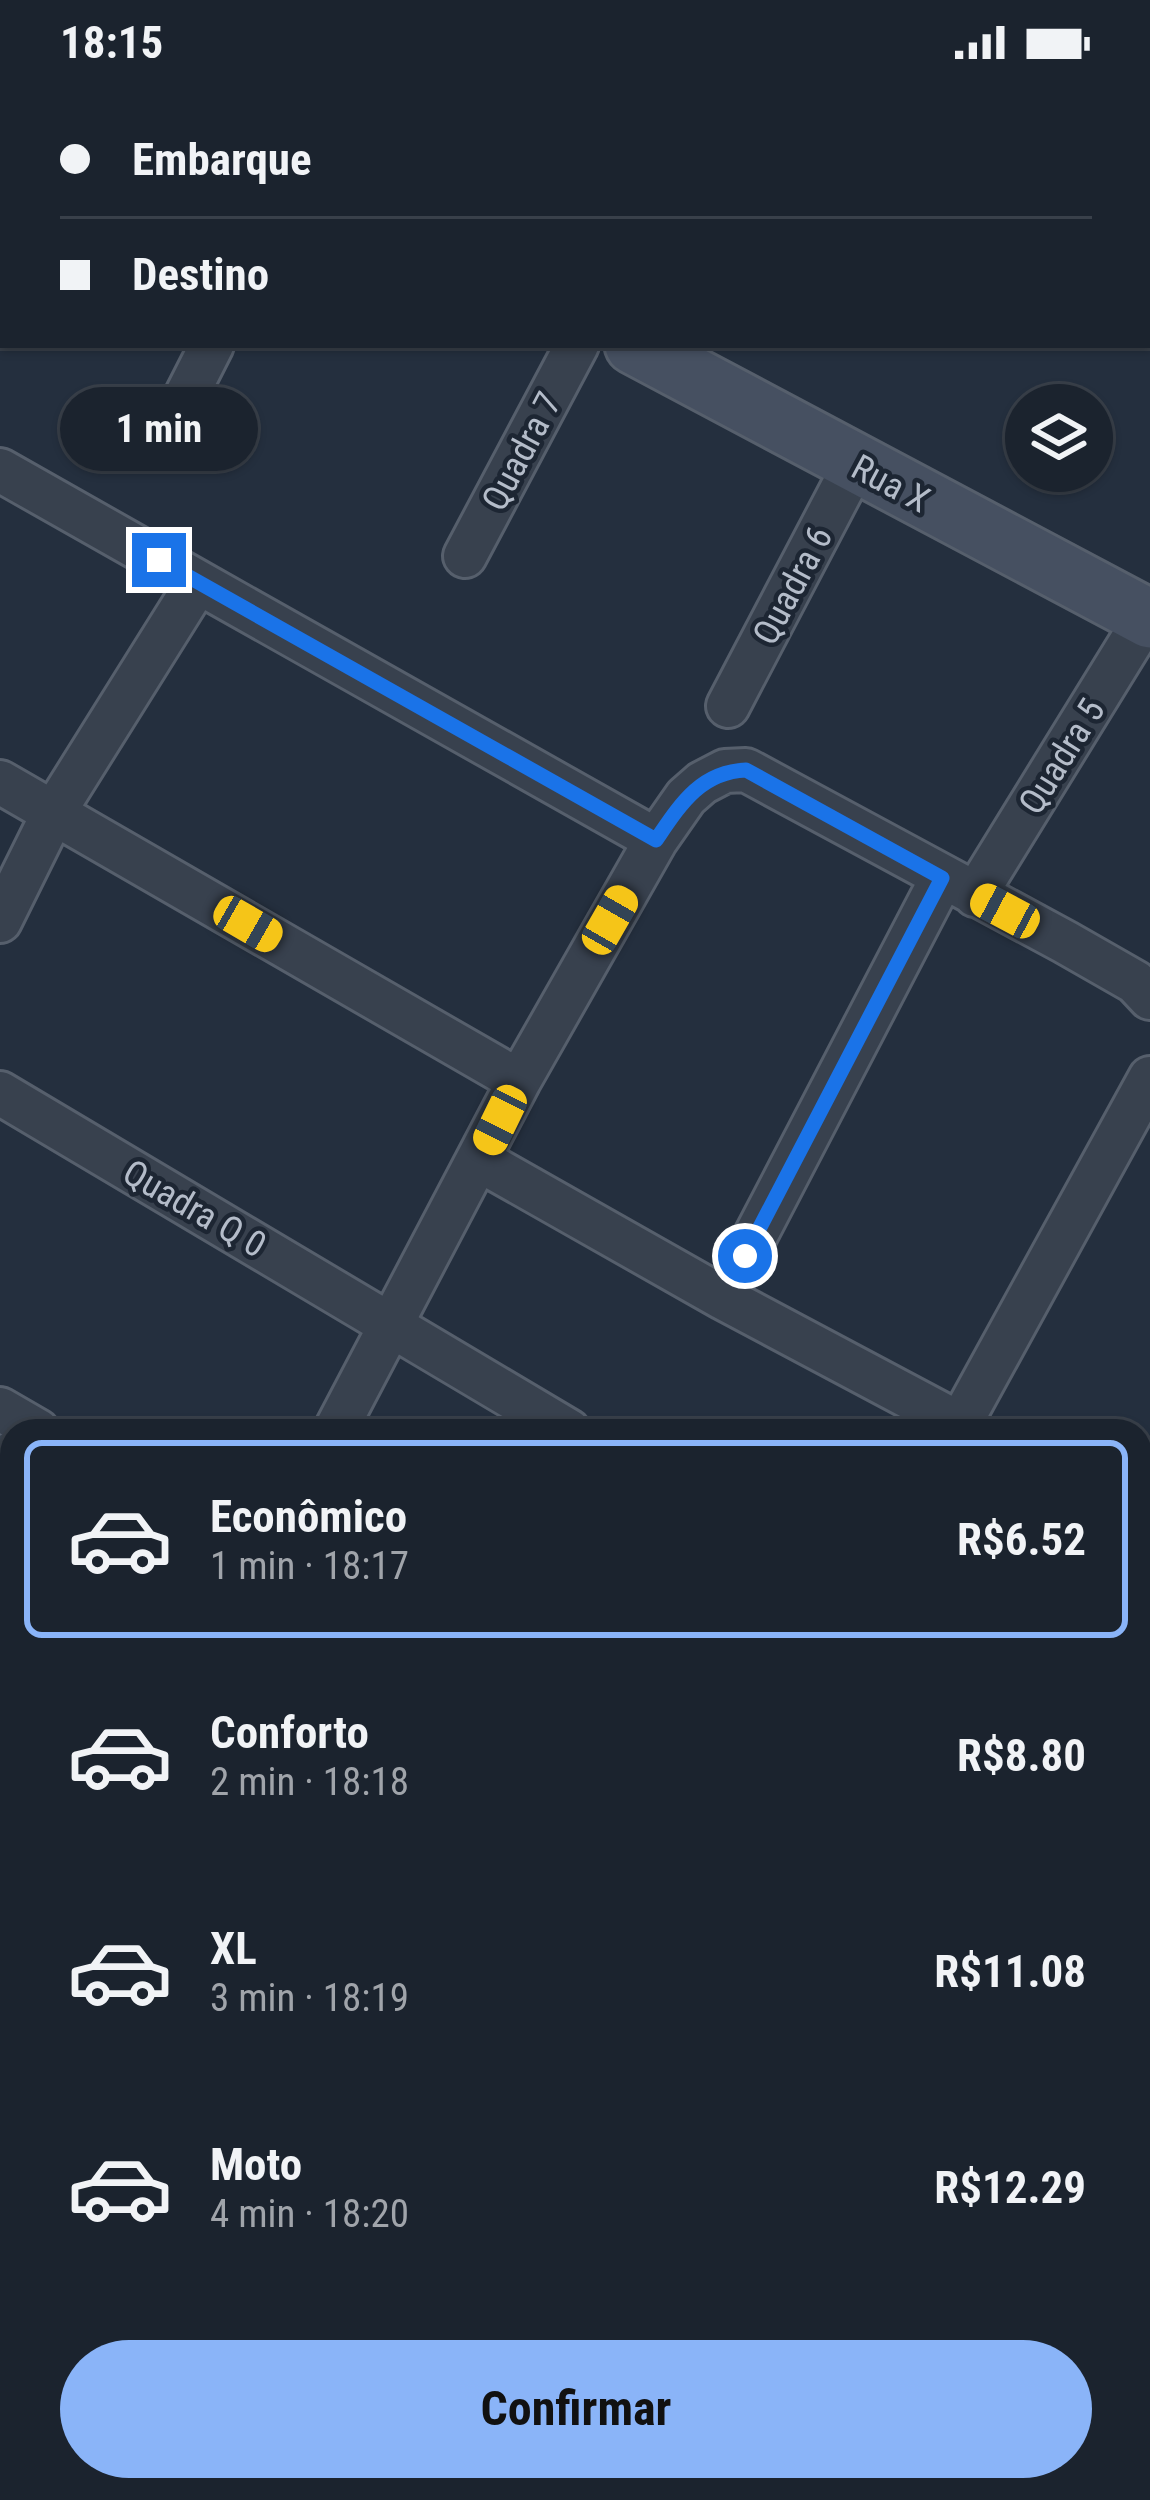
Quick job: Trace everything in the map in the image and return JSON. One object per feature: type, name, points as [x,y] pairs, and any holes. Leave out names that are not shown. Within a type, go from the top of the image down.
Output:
[{"type":"street","points":[[184,400],[210,348]]},
{"type":"street","name":"Quadra 7","points":[[465,556],[575,348]]},
{"type":"street","name":"Rua X","points":[[640,348],[1149,616]]},
{"type":"street","name":"Quadra 6","points":[[728,706],[855,464]]},
{"type":"street","points":[[0,470],[656,840]]},
{"type":"street","points":[[0,921],[54,812],[199,582]]},
{"type":"street","name":"Quadra 5","points":[[724,1298],[959,887],[1149,616]]},
{"type":"street","points":[[340,1419],[519,1081],[656,840],[686,797],[725,771],[746,770],[1136,982],[1150,998]]},
{"type":"street","points":[[0,782],[519,1081]]},
{"type":"street","points":[[962,1419],[1150,1078]]},
{"type":"street","name":"Quadra Q 0","points":[[0,1093],[548,1419]]},
{"type":"street","points":[[481,1160],[943,1419]]},
{"type":"route","points":[[159,560],[656,840],[686,797],[702,783],[725,771],[746,770],[942,878],[745,1256]]}]
